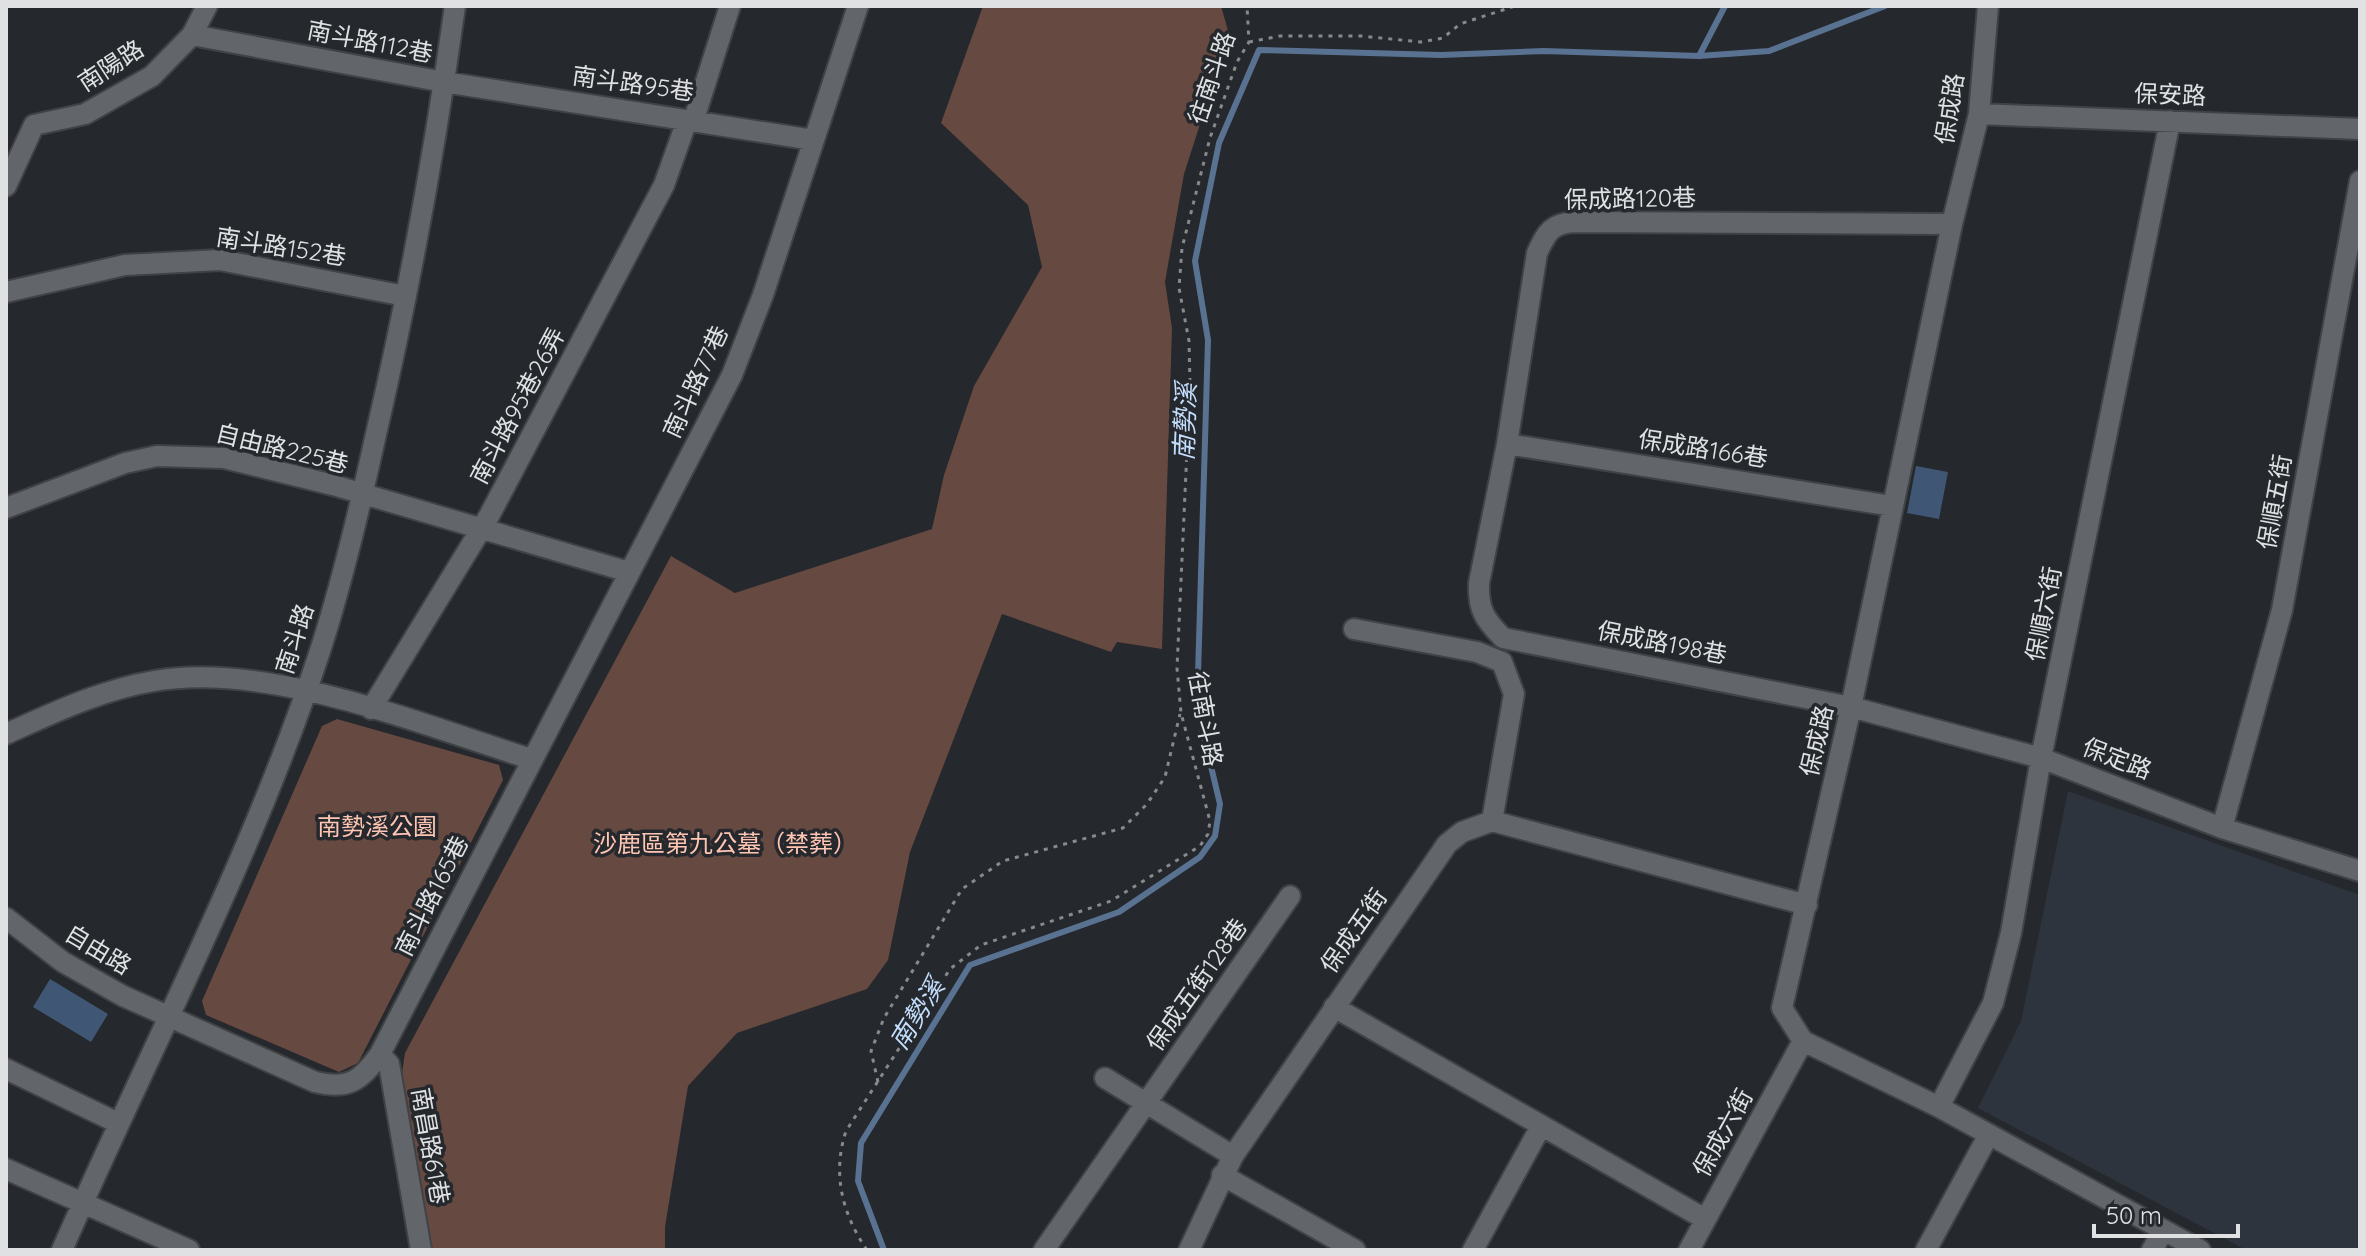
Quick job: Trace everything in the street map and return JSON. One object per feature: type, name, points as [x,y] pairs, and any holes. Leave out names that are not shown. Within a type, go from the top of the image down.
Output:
[{"type":"street","name":"南陽路","points":[[6,186],[34,125],[85,114],[152,76],[192,35],[207,6]]},
{"type":"street","name":"南斗路","points":[[62,1250],[241,855],[323,639],[362,496],[405,296],[455,6]]},
{"type":"street","name":"南斗路95巷26弄","points":[[371,709],[481,530],[664,185],[685,126],[694,119],[730,6]]},
{"type":"street","name":"南斗路77巷","points":[[531,759],[732,375],[763,295],[858,6]]},
{"type":"street","name":"保成路","points":[[1803,1041],[1782,1008],[1851,707],[1952,224],[1979,114],[1988,6]]},
{"type":"street","name":"南斗路112巷","points":[[192,35],[444,82]]},
{"type":"street","name":"南斗路95巷","points":[[444,82],[813,140]]},
{"type":"street","name":"保安路","points":[[1979,114],[2360,129]]},
{"type":"street","name":"保順六街","points":[[1939,1107],[1993,1003],[2011,933],[2041,758],[2170,121]]},
{"type":"street","name":"保順五街","points":[[2222,828],[2282,610],[2360,181]]},
{"type":"street","name":"保成路120巷","points":[[1478,605],[1479,583],[1507,444],[1537,253],[1549,228],[1560,223],[1952,224]]},
{"type":"street","name":"南斗路152巷","points":[[6,292],[125,265],[220,260],[405,296]]},
{"type":"street","name":"保成路166巷","points":[[1507,444],[1892,506]]},
{"type":"street","name":"自由路225巷","points":[[6,508],[125,463],[187,454],[268,467],[629,572]]},
{"type":"street","name":"保成路198巷","points":[[1478,605],[1485,620],[1503,638],[1851,707]]},
{"type":"street","points":[[1354,629],[1477,652],[1502,662],[1514,694],[1492,821],[1807,905]]},
{"type":"street","points":[[6,734],[94,695],[154,681],[215,677],[305,692],[371,709],[531,759]]},
{"type":"street","name":"保定路","points":[[1851,707],[2041,758],[2222,828],[2360,871]]},
{"type":"street","name":"南斗路165巷","points":[[170,1016],[329,1085],[347,1086],[358,1081],[380,1054],[531,759]]},
{"type":"street","name":"保成五街","points":[[1492,821],[1462,832],[1447,844],[1334,1007],[1540,1128],[1705,1219]]},
{"type":"street","name":"保成五街128巷","points":[[1044,1250],[1290,896]]},
{"type":"street","name":"自由路","points":[[6,918],[63,962],[123,996],[170,1016]]},
{"type":"street","points":[[1189,1250],[1233,1156],[1334,1007]]},
{"type":"street","points":[[1803,1041],[1939,1107],[2200,1250]]},
{"type":"street","name":"保成六街","points":[[1689,1250],[1803,1041]]},
{"type":"street","name":"南昌路61巷","points":[[380,1054],[389,1064],[421,1250]]},
{"type":"street","points":[[6,1069],[118,1123]]},
{"type":"street","points":[[1105,1078],[1233,1156]]},
{"type":"street","points":[[1473,1250],[1540,1128]]},
{"type":"street","points":[[1926,1250],[1988,1136]]},
{"type":"street","points":[[6,1169],[189,1250]]},
{"type":"street","points":[[1222,1175],[1355,1250]]},
{"type":"street","points":[[2152,1250],[2164,1230]]},
{"type":"path","name":"往南斗路","points":[[867,1250],[858,1236],[838,1180],[839,1152],[846,1131],[950,969],[981,945],[1024,927],[1111,901],[1200,846],[1208,834],[1210,821],[1181,713],[1177,668],[1190,384],[1189,341],[1179,288],[1182,248],[1210,138],[1237,62],[1249,42],[1247,6]]},
{"type":"path","points":[[1249,42],[1280,36],[1361,36],[1421,42],[1443,38],[1460,24],[1515,6]]},
{"type":"path","points":[[878,1082],[871,1051],[884,1018],[962,889],[1003,861],[1123,828],[1147,804],[1165,777],[1181,713]]},
{"type":"shaded area","points":[[2068,791],[2360,895],[2360,1250],[2246,1250],[1978,1108],[2021,1021]]},
{"type":"green space","name":"沙鹿區第九公墓（禁葬）","points":[[983,6],[1221,6],[1229,34],[1184,174],[1165,282],[1172,328],[1162,649],[1117,642],[1111,652],[1002,614],[910,852],[888,960],[867,989],[737,1033],[688,1086],[665,1227],[665,1250],[426,1250],[401,1080],[405,1053],[671,556],[735,593],[932,529],[944,475],[974,386],[1042,267],[1028,205],[941,123]]},
{"type":"green space","name":"南勢溪公園","points":[[337,719],[499,765],[503,780],[358,1063],[339,1072],[206,1015],[202,1001],[322,726]]},
{"type":"building","points":[[1916,466],[1948,472],[1939,519],[1907,513]]},
{"type":"building","points":[[50,979],[108,1014],[91,1042],[33,1007]]},
{"type":"waterway","points":[[1699,56],[1725,6]]},
{"type":"waterway","name":"南勢溪","points":[[884,1250],[858,1181],[861,1143],[970,965],[1119,912],[1200,857],[1215,836],[1220,804],[1197,708],[1208,340],[1195,261],[1219,143],[1259,50],[1441,55],[1544,51],[1699,56],[1769,51],[1885,6]]}]
